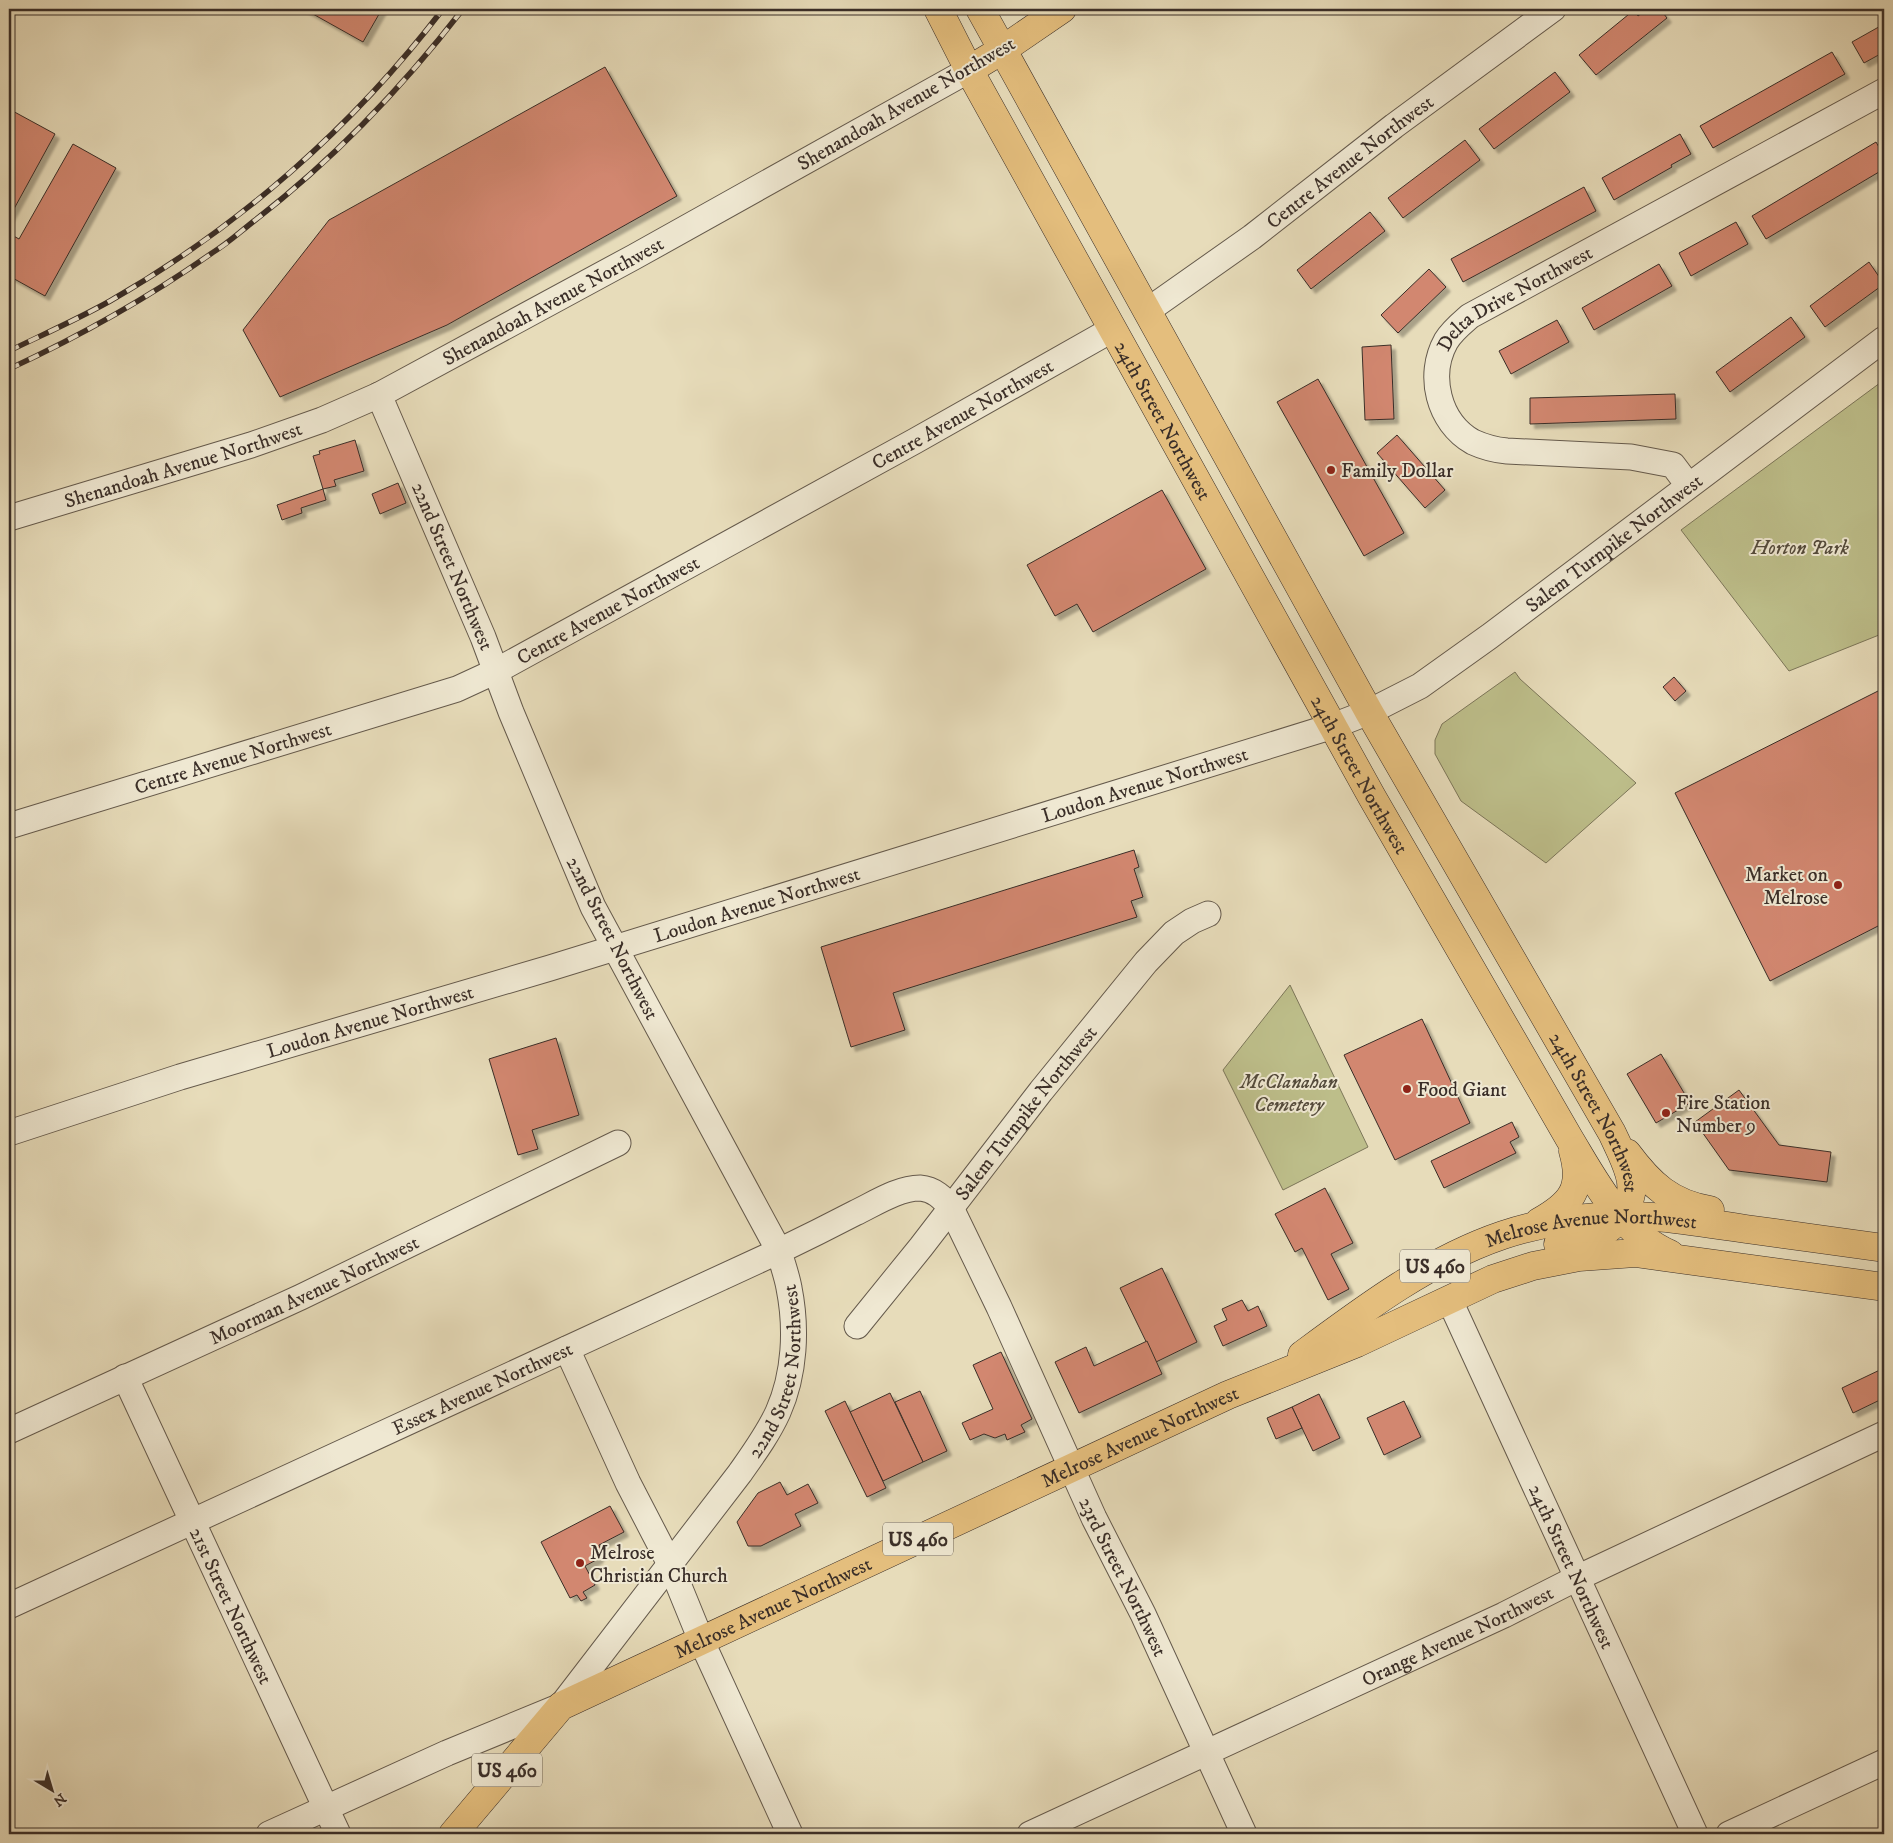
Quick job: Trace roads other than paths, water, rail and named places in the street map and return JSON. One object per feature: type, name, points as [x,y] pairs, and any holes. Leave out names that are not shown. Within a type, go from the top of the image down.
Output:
[{"type":"main road","name":"24th Street Northwest","points":[[938,9],[969,70],[1372,797],[1569,1138],[1602,1191],[1621,1217],[1629,1204],[1632,1188],[1630,1173],[1612,1133],[1369,712],[980,9]]},
{"type":"main road","name":"Shenandoah Avenue Northwest","points":[[969,70],[1062,9]]},
{"type":"main road","points":[[1612,1133],[1641,1172],[1678,1202],[1699,1209],[1754,1217],[1837,1225],[1876,1247]]},
{"type":"main road","points":[[1526,1229],[1557,1212],[1566,1204],[1577,1186],[1577,1164],[1569,1138]]},
{"type":"main road","points":[[1450,1301],[1463,1276],[1477,1268],[1526,1251],[1550,1245],[1588,1240],[1607,1230],[1621,1217],[1654,1246],[1668,1254],[1689,1260]]},
{"type":"main road","name":"Melrose Avenue Northwest","points":[[1275,1376],[1343,1325],[1415,1277],[1476,1246],[1526,1229],[1583,1218],[1667,1218],[1876,1247]]},
{"type":"main road","name":"Melrose Avenue Northwest","points":[[561,1706],[1219,1399],[1357,1344],[1493,1279],[1533,1266],[1579,1257],[1635,1253],[1884,1288]]},
{"type":"main road","name":"US 460","points":[[453,1834],[561,1706]]},
{"type":"street","name":"Centre Avenue Northwest","points":[[1147,311],[1252,237],[1394,126],[1553,9]]},
{"type":"street","name":"Shenandoah Avenue Northwest","points":[[9,518],[251,445],[322,420],[379,395],[634,257],[969,70]]},
{"type":"street","name":"Delta Drive Northwest","points":[[1688,485],[1673,465],[1620,456],[1507,451],[1491,449],[1473,442],[1458,431],[1446,416],[1440,402],[1436,380],[1438,361],[1447,340],[1458,325],[1470,316],[1884,91]]},
{"type":"street","name":"Centre Avenue Northwest","points":[[9,826],[457,689],[496,671],[916,441],[1114,329]]},
{"type":"street","name":"Salem Turnpike Northwest","points":[[1333,726],[1369,712],[1420,686],[1490,636],[1884,339]]},
{"type":"street","name":"22nd Street Northwest","points":[[379,395],[484,637],[511,712],[593,907],[779,1252],[789,1287],[794,1322],[793,1350],[788,1379],[775,1417],[765,1437],[740,1473],[670,1564]]},
{"type":"street","name":"Loudon Avenue Northwest","points":[[9,1133],[180,1077],[614,948],[1333,726]]},
{"type":"street","name":"Salem Turnpike Northwest","points":[[857,1326],[1041,1091],[1146,962],[1174,933],[1192,921],[1208,914]]},
{"type":"street","name":"Moorman Avenue Northwest","points":[[9,1431],[301,1297],[618,1143]]},
{"type":"street","name":"Essex Avenue Northwest","points":[[9,1606],[779,1252],[886,1198],[909,1189],[922,1188],[934,1192],[945,1200],[951,1208]]},
{"type":"street","name":"23rd Street Northwest","points":[[951,1208],[999,1307],[1094,1518],[1142,1614],[1244,1834]]},
{"type":"street","name":"24th Street Northwest","points":[[1450,1301],[1695,1834]]},
{"type":"street","points":[[567,1349],[628,1483],[670,1564],[702,1640],[790,1834]]},
{"type":"street","name":"21st Street Northwest","points":[[125,1377],[338,1834]]},
{"type":"street","name":"Orange Avenue Northwest","points":[[1030,1834],[1504,1615],[1577,1578],[1884,1434]]},
{"type":"street","points":[[561,1706],[670,1564]]},
{"type":"street","name":"Melrose Avenue Northwest","points":[[269,1834],[447,1753],[561,1706]]},
{"type":"street","points":[[1729,1834],[1884,1762]]},
{"type":"railway","points":[[9,351],[73,321],[110,301],[204,241],[248,207],[291,172],[332,134],[371,94],[443,9]]},
{"type":"railway","points":[[9,369],[88,330],[188,270],[223,246],[283,198],[339,148],[416,67],[463,9]]},
{"type":"place","name":"Family Dollar","points":[[1331,470]]},
{"type":"place","name":"Market on Melrose","points":[[1838,885]]},
{"type":"place","name":"Food Giant","points":[[1407,1089]]},
{"type":"place","name":"Fire Station Number 9","points":[[1666,1113]]},
{"type":"place","name":"Melrose Christian Church","points":[[580,1563]]},
{"type":"park label","name":"Horton Park","points":[[1800,547]]},
{"type":"park label","name":"McClanahan Cemetery","points":[[1289,1092]]}]
